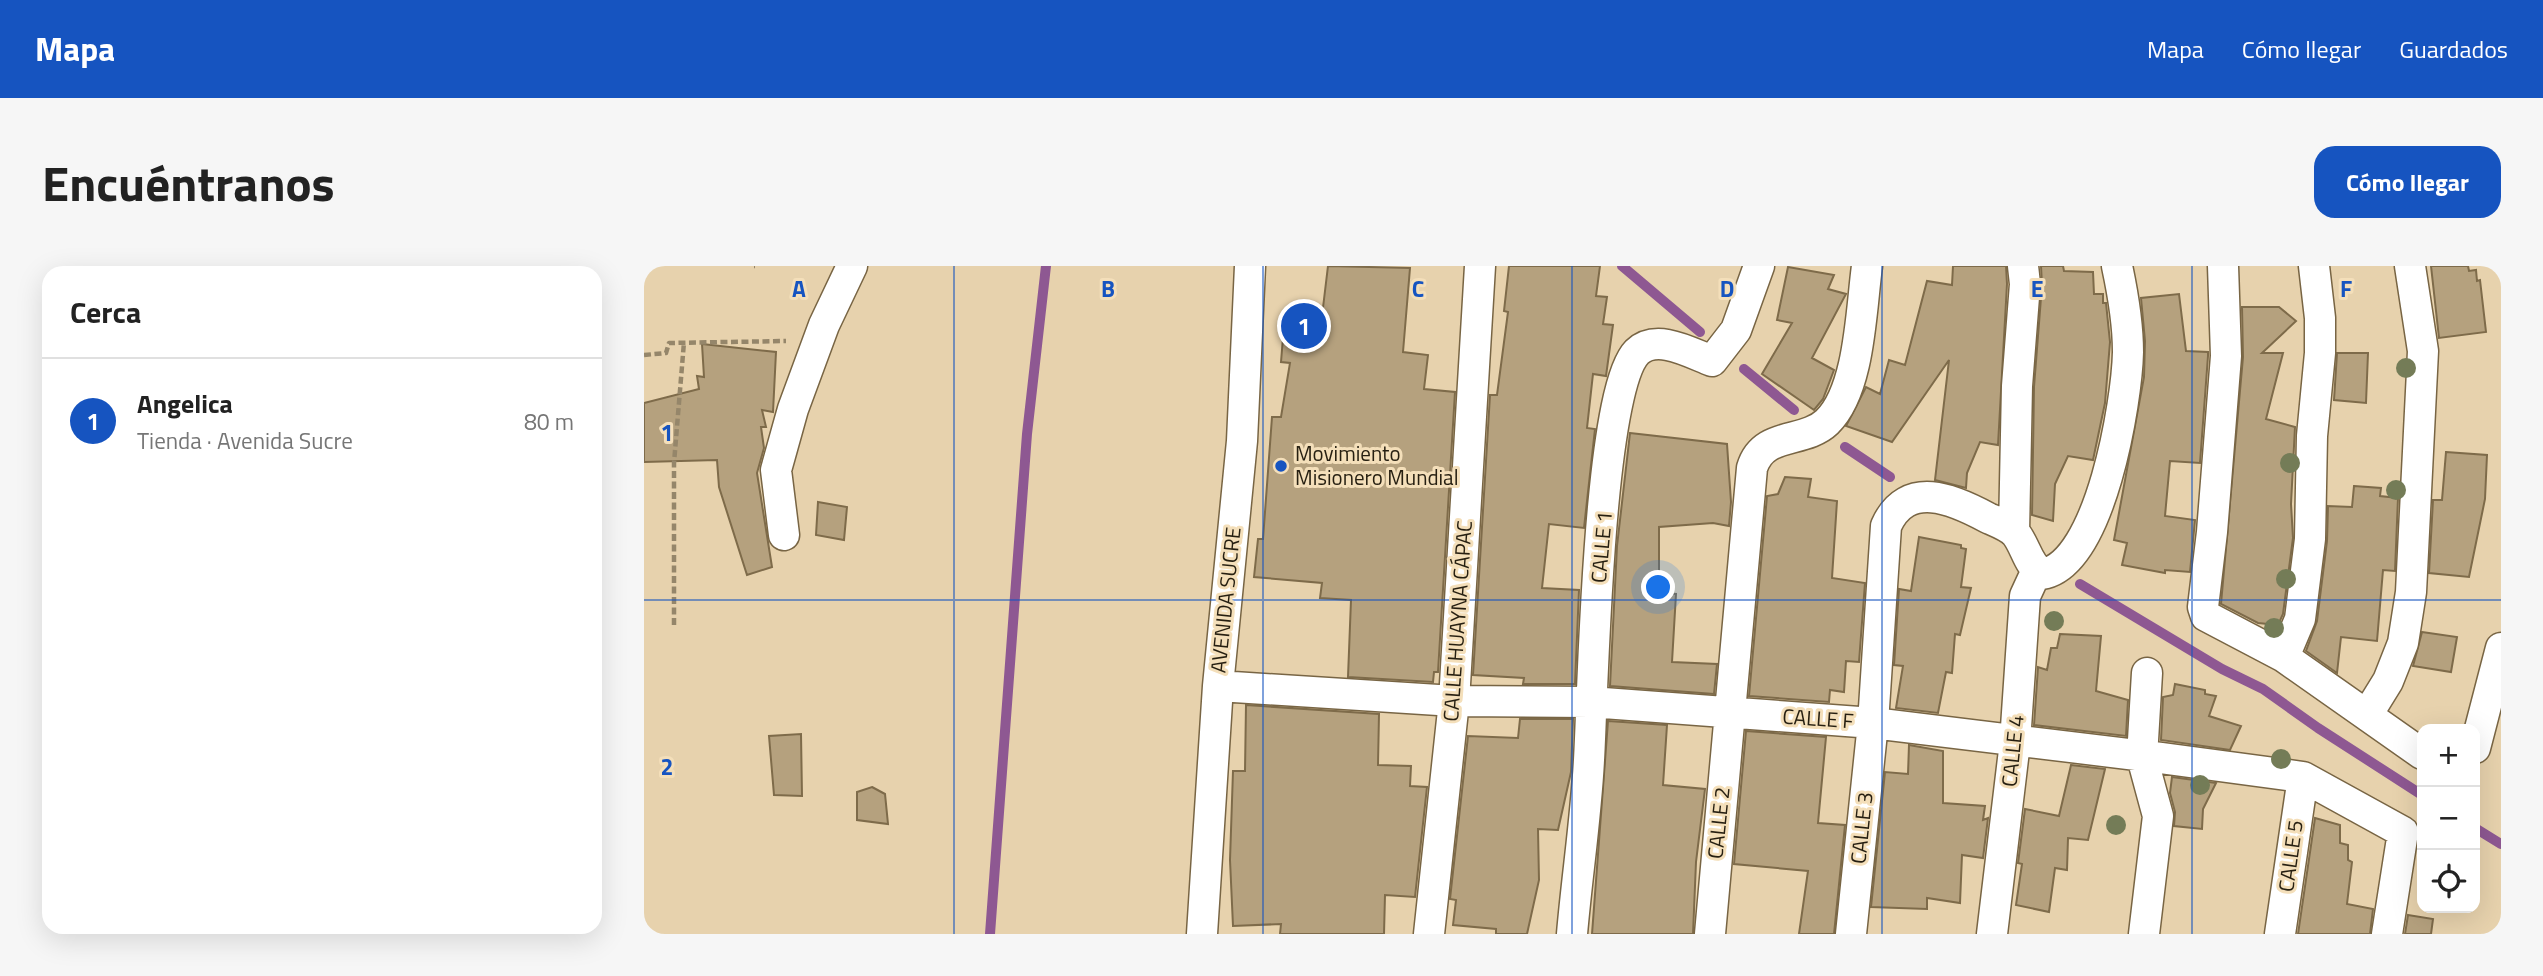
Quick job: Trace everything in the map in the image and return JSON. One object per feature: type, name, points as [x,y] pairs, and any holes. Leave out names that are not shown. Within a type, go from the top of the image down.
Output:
[{"type":"street","points":[[784,535],[776,470],[793,409],[824,325],[852,266]]},
{"type":"street","name":"AVENIDA SUCRE","points":[[1202,934],[1217,686],[1242,441],[1250,266]]},
{"type":"street","name":"CALLE HUAYNA CÁPAC","points":[[1429,934],[1454,701],[1480,266]]},
{"type":"street","name":"CALLE 1","points":[[1572,934],[1586,807],[1590,702],[1614,416],[1625,370],[1638,351],[1650,344],[1675,346],[1712,361],[1736,330],[1759,266]]},
{"type":"street","name":"CALLE 2","points":[[1710,934],[1728,712],[1755,458],[1768,445],[1826,423],[1844,399],[1853,366],[1867,266]]},
{"type":"street","points":[[2023,266],[2025,284],[2017,386],[2014,532],[2037,570],[2049,573],[2077,547],[2098,509],[2112,460],[2126,381],[2128,351],[2117,266]]},
{"type":"street","points":[[2223,266],[2226,356],[2212,532],[2203,607],[2206,616],[2284,657],[2417,750]]},
{"type":"street","points":[[2284,657],[2300,619],[2310,539],[2312,436],[2320,354],[2320,318],[2314,266]]},
{"type":"street","points":[[2367,715],[2388,681],[2403,643],[2411,592],[2423,351],[2410,266]]},
{"type":"street","name":"CALLE 3","points":[[1851,934],[1873,723],[1883,543],[1892,511],[1908,499],[1936,496],[1970,508],[2014,532]]},
{"type":"street","name":"CALLE 4","points":[[1992,934],[2015,742],[2025,596],[2037,570]]},
{"type":"street","points":[[2480,729],[2501,648]]},
{"type":"street","points":[[2144,934],[2158,816],[2142,757],[2147,673]]},
{"type":"street","name":"CALLE F","points":[[1217,686],[1454,701],[1590,702],[1873,723],[2303,777],[2403,832],[2387,934]]},
{"type":"street","name":"CALLE 5","points":[[2280,934],[2303,777]]},
{"type":"path","points":[[644,355],[666,353],[669,343],[786,341],[787,323],[824,325]]},
{"type":"path","points":[[674,625],[674,463],[684,342]]},
{"type":"building","points":[[1328,266],[1410,268],[1403,352],[1428,355],[1424,389],[1455,392],[1438,672],[1434,672],[1433,682],[1348,677],[1351,600],[1320,598],[1322,583],[1254,577],[1258,539],[1263,539],[1272,417],[1281,417],[1290,363],[1281,362],[1285,313],[1322,316]]},
{"type":"building","points":[[1509,266],[1600,266],[1596,296],[1607,297],[1603,324],[1613,325],[1606,376],[1593,374],[1587,428],[1595,429],[1584,528],[1549,524],[1542,588],[1579,590],[1575,684],[1523,684],[1524,678],[1473,675],[1490,395],[1497,395],[1508,312],[1504,311]]},
{"type":"building","points":[[1953,266],[2006,266],[1998,445],[1980,442],[1967,473],[1966,488],[1935,480],[1949,360],[1892,442],[1846,426],[1866,387],[1880,394],[1889,360],[1905,365],[1927,281],[1952,285]]},
{"type":"building","points":[[2041,266],[2063,266],[2064,271],[2093,272],[2094,294],[2103,294],[2103,303],[2106,303],[2110,342],[2105,403],[2093,460],[2068,456],[2055,484],[2053,521],[2032,515],[2034,387]]},
{"type":"building","points":[[2431,266],[2468,266],[2469,271],[2476,270],[2477,281],[2480,280],[2486,332],[2439,338]]},
{"type":"building","points":[[1788,267],[1834,275],[1828,289],[1846,294],[1812,358],[1834,370],[1823,399],[1814,410],[1762,374],[1792,323],[1777,320]]},
{"type":"building","points":[[2179,294],[2186,351],[2208,352],[2208,356],[2200,463],[2170,461],[2165,516],[2195,520],[2190,572],[2165,570],[2165,573],[2122,565],[2127,543],[2114,540],[2144,377],[2145,341],[2141,298]]},
{"type":"building","points":[[2242,307],[2279,307],[2296,321],[2262,353],[2283,353],[2266,419],[2295,427],[2291,504],[2293,538],[2283,614],[2278,625],[2258,623],[2221,604],[2243,357]]},
{"type":"building","points":[[702,344],[776,352],[773,412],[762,410],[766,427],[761,427],[764,448],[757,473],[772,567],[747,575],[719,487],[717,460],[644,462],[644,403],[699,389],[697,376],[704,377]]},
{"type":"building","points":[[2337,353],[2368,353],[2366,403],[2334,400]]},
{"type":"building","points":[[1630,433],[1727,444],[1731,502],[1729,526],[1713,523],[1659,527],[1659,593],[1676,594],[1672,662],[1717,664],[1714,694],[1610,686],[1617,546]]},
{"type":"building","points":[[2446,452],[2487,455],[2485,499],[2469,577],[2429,573],[2433,500],[2442,500]]},
{"type":"building","points":[[1785,477],[1811,479],[1808,497],[1837,501],[1832,578],[1865,583],[1859,662],[1846,661],[1844,692],[1830,690],[1829,702],[1749,696],[1767,496],[1778,494]]},
{"type":"building","points":[[2354,486],[2381,488],[2380,496],[2398,498],[2395,571],[2383,570],[2377,641],[2341,637],[2337,673],[2306,651],[2317,621],[2327,541],[2328,506],[2352,507]]},
{"type":"building","points":[[818,502],[847,507],[844,540],[816,535]]},
{"type":"building","points":[[1919,537],[1961,545],[1961,548],[1966,549],[1961,587],[1971,588],[1960,635],[1955,634],[1952,673],[1946,672],[1938,713],[1896,708],[1903,666],[1894,665],[1899,589],[1911,591]]},
{"type":"building","points":[[2422,632],[2457,637],[2451,672],[2413,666]]},
{"type":"building","points":[[2060,634],[2101,636],[2096,691],[2128,700],[2126,736],[2034,725],[2038,667],[2047,670],[2051,648],[2057,648]]},
{"type":"building","points":[[2175,684],[2205,690],[2205,694],[2216,696],[2209,716],[2241,726],[2230,750],[2161,740],[2163,697],[2173,695]]},
{"type":"building","points":[[1246,705],[1379,714],[1378,765],[1411,766],[1410,786],[1427,787],[1415,897],[1385,895],[1384,934],[1280,934],[1281,924],[1233,926],[1230,860],[1233,771],[1245,771]]},
{"type":"building","points":[[1520,719],[1573,719],[1571,772],[1558,830],[1538,829],[1539,880],[1527,934],[1496,934],[1496,929],[1453,925],[1456,900],[1450,899],[1468,736],[1518,738]]},
{"type":"building","points":[[1608,721],[1667,725],[1663,785],[1705,789],[1696,862],[1693,934],[1592,934]]},
{"type":"building","points":[[1746,731],[1826,737],[1818,823],[1845,825],[1834,934],[1799,934],[1808,871],[1734,864]]},
{"type":"building","points":[[801,734],[802,796],[774,795],[769,736]]},
{"type":"building","points":[[1909,745],[1943,751],[1943,803],[1985,806],[1983,820],[1988,818],[1983,858],[1962,855],[1960,903],[1927,898],[1927,909],[1871,907],[1885,772],[1908,774]]},
{"type":"building","points":[[2071,765],[2105,769],[2088,840],[2068,838],[2067,870],[2055,868],[2049,912],[2016,905],[2022,864],[2018,863],[2025,809],[2059,816]]},
{"type":"building","points":[[2172,777],[2216,783],[2203,809],[2202,829],[2174,826],[2175,812],[2170,793]]},
{"type":"building","points":[[872,787],[885,794],[888,824],[857,820],[857,792]]},
{"type":"building","points":[[2315,818],[2340,825],[2340,843],[2348,845],[2348,860],[2352,862],[2347,904],[2373,909],[2370,934],[2298,934]]},
{"type":"building","points":[[2408,915],[2433,919],[2431,934],[2405,934]]},
{"type":"waterway","points":[[990,934],[1027,434],[1046,266]]},
{"type":"waterway","points":[[1622,266],[1700,332]]},
{"type":"waterway","points":[[1744,369],[1794,410]]},
{"type":"waterway","points":[[1845,447],[1890,477]]},
{"type":"waterway","points":[[2080,584],[2222,669],[2263,689],[2417,792]]},
{"type":"waterway","points":[[2480,831],[2501,844]]},
{"type":"place","name":"Angelica","points":[[1304,326]]},
{"type":"place","name":"Movimiento Misionero Mundial","points":[[1281,466]]}]
